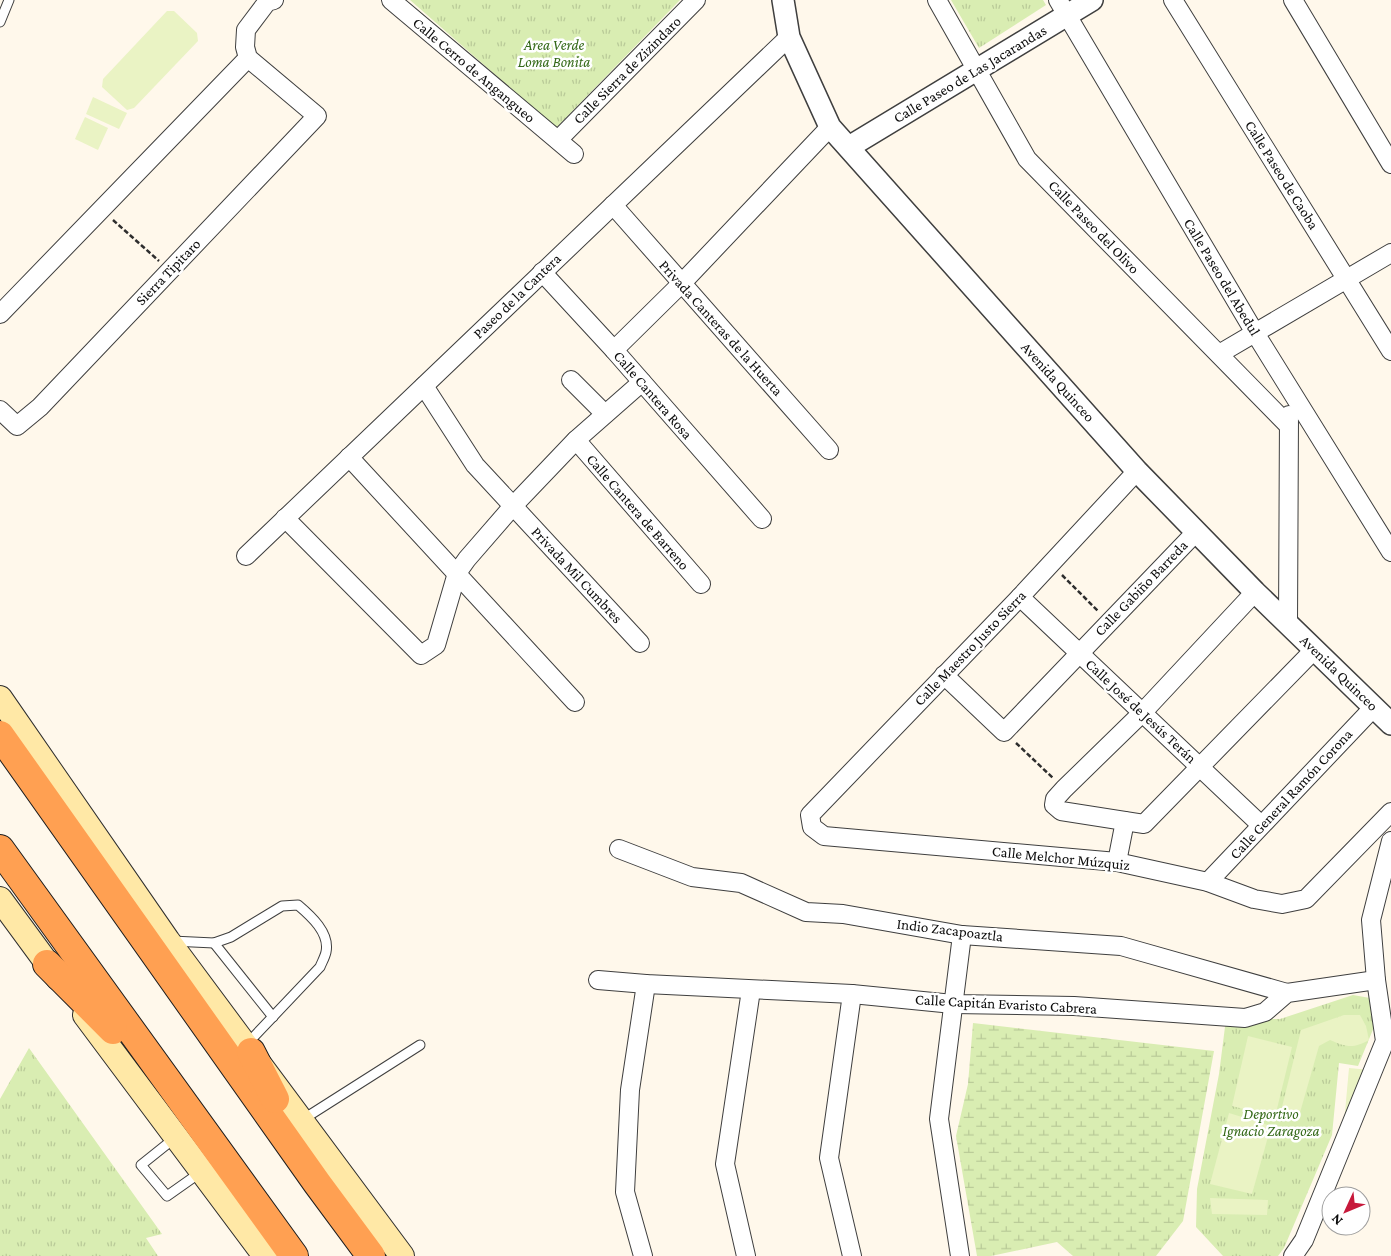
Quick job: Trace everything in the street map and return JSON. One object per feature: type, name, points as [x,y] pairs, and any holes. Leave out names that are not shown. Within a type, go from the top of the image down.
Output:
[{"type":"highway","points":[[0,735],[317,1183],[371,1256]]},
{"type":"highway","points":[[0,849],[294,1256]]},
{"type":"highway","points":[[47,964],[171,1087]]},
{"type":"highway","points":[[248,1048],[317,1183]]},
{"type":"main road","points":[[0,698],[168,941],[402,1256]]},
{"type":"main road","points":[[0,899],[265,1256]]},
{"type":"street","points":[[0,314],[248,58],[246,30],[267,2],[274,0]]},
{"type":"street","name":"Calle Cerro de Angangueo","points":[[391,0],[574,154]]},
{"type":"street","name":"Calle Sierra de Zizindaro","points":[[558,140],[696,0]]},
{"type":"street","name":"Avenida Quinceo","points":[[783,0],[789,37],[830,126],[1137,471],[1255,592],[1391,724]]},
{"type":"street","name":"Calle Paseo del Olivo","points":[[937,0],[1027,159],[1288,425]]},
{"type":"street","name":"Calle Paseo de Las Jacarandas","points":[[849,147],[976,70],[1062,8],[1092,0]]},
{"type":"street","name":"Calle Paseo de Caoba","points":[[1173,0],[1391,351]]},
{"type":"street","points":[[1293,0],[1391,164]]},
{"type":"street","name":"Calle Paseo del Abedul","points":[[1062,8],[1255,333],[1391,552]]},
{"type":"street","name":"Paseo de la Cantera","points":[[246,556],[789,37]]},
{"type":"street","name":"Sierra Tipitaro","points":[[0,410],[17,426],[40,407],[317,116],[248,58]]},
{"type":"street","points":[[614,350],[681,284],[830,126]]},
{"type":"street","name":"Privada Canteras de la Huerta","points":[[613,205],[829,450]]},
{"type":"street","points":[[1219,354],[1391,253]]},
{"type":"street","name":"Calle Cantera Rosa","points":[[542,272],[614,350],[762,520]]},
{"type":"street","points":[[571,380],[605,414]]},
{"type":"street","points":[[285,518],[421,655],[436,645],[457,574],[467,559],[513,506],[576,440],[642,382]]},
{"type":"street","name":"Privada Mil Cumbres","points":[[424,386],[476,465],[640,643]]},
{"type":"street","points":[[1288,624],[1288,425],[1290,390]]},
{"type":"street","name":"Calle Cantera de Barreno","points":[[576,440],[701,584]]},
{"type":"street","points":[[349,457],[575,702]]},
{"type":"street","name":"Calle Maestro Justo Sierra","points":[[812,828],[810,815],[1020,597],[1137,471]]},
{"type":"street","name":"Calle Gabiño Barreda","points":[[1004,732],[1196,532]]},
{"type":"street","points":[[1255,592],[1142,713],[1056,798],[1054,805],[1061,812],[1144,824],[1314,650]]},
{"type":"street","name":"Calle José de Jesús Terán","points":[[1020,597],[1262,825]]},
{"type":"street","points":[[944,675],[1004,732]]},
{"type":"street","name":"Calle General Ramón Corona","points":[[1208,882],[1374,706]]},
{"type":"street","name":"Calle Melchor Múzquiz","points":[[812,828],[824,836],[1117,862],[1208,882],[1254,899],[1282,904],[1306,899],[1391,812]]},
{"type":"street","points":[[1117,862],[1125,821]]},
{"type":"street","points":[[1293,1256],[1304,1240],[1386,1041],[1376,980],[1371,920],[1391,841]]},
{"type":"street","name":"Indio Zacapoaztla","points":[[618,849],[692,877],[741,883],[806,912],[843,914],[962,935],[1121,946],[1287,993]]},
{"type":"street","points":[[960,1256],[939,1119],[962,935]]},
{"type":"street","name":"Calle Capitán Evaristo Cabrera","points":[[598,980],[751,990],[852,994],[953,1004],[1074,1006],[1245,1018],[1266,1012],[1287,993]]},
{"type":"street","points":[[1287,993],[1376,980]]},
{"type":"street","points":[[643,1256],[625,1192],[630,1090],[646,984]]},
{"type":"street","points":[[746,1256],[724,1164],[751,990]]},
{"type":"street","points":[[852,994],[830,1158],[852,1256]]},
{"type":"lane","points":[[0,22],[9,0]]},
{"type":"lane","points":[[168,941],[214,943],[231,937],[282,906],[298,905],[312,916],[324,936],[326,951],[320,967],[273,1017],[248,1048]]},
{"type":"lane","points":[[214,943],[273,1017]]},
{"type":"lane","points":[[302,1120],[420,1045]]},
{"type":"lane","points":[[176,1137],[142,1164],[167,1196],[202,1171]]},
{"type":"path","points":[[102,210],[170,271]]},
{"type":"path","points":[[1051,564],[1109,622]]},
{"type":"path","points":[[1004,732],[1064,789]]},
{"type":"green space","name":"Area Verde Loma Bonita","points":[[410,0],[680,0],[556,128]]},
{"type":"green space","points":[[951,0],[1043,0],[1046,5],[979,48]]},
{"type":"green space","points":[[167,11],[174,11],[197,33],[198,41],[134,108],[127,110],[102,87],[103,79]]},
{"type":"green space","points":[[93,97],[127,113],[119,129],[86,114]]},
{"type":"green space","points":[[85,117],[108,128],[98,150],[75,139]]},
{"type":"green space","name":"Deportivo Ignacio Zaragoza","points":[[1353,995],[1370,998],[1374,1027],[1358,1066],[1339,1063],[1332,1135],[1284,1248],[1278,1256],[1223,1256],[1196,1227],[1197,1189],[1219,1074],[1226,1019],[1280,1019]]},
{"type":"green space","points":[[1344,1015],[1360,1015],[1366,1026],[1369,1040],[1350,1046],[1330,1040],[1319,1046],[1299,1116],[1289,1121],[1281,1111],[1301,1030]]},
{"type":"green space","points":[[973,1023],[1214,1051],[1183,1221],[1156,1256],[1073,1256],[1057,1242],[991,1256],[977,1256],[956,1136],[968,1084]]},
{"type":"green space","points":[[1248,1036],[1292,1047],[1275,1117],[1232,1106]]},
{"type":"green space","points":[[29,1048],[162,1234],[146,1238],[158,1256],[0,1256],[0,1099]]},
{"type":"green space","points":[[1349,1068],[1370,1070],[1343,1134]]},
{"type":"green space","points":[[1229,1113],[1271,1126],[1252,1194],[1210,1184]]},
{"type":"green space","points":[[1210,1198],[1268,1200],[1267,1215],[1212,1214]]}]
